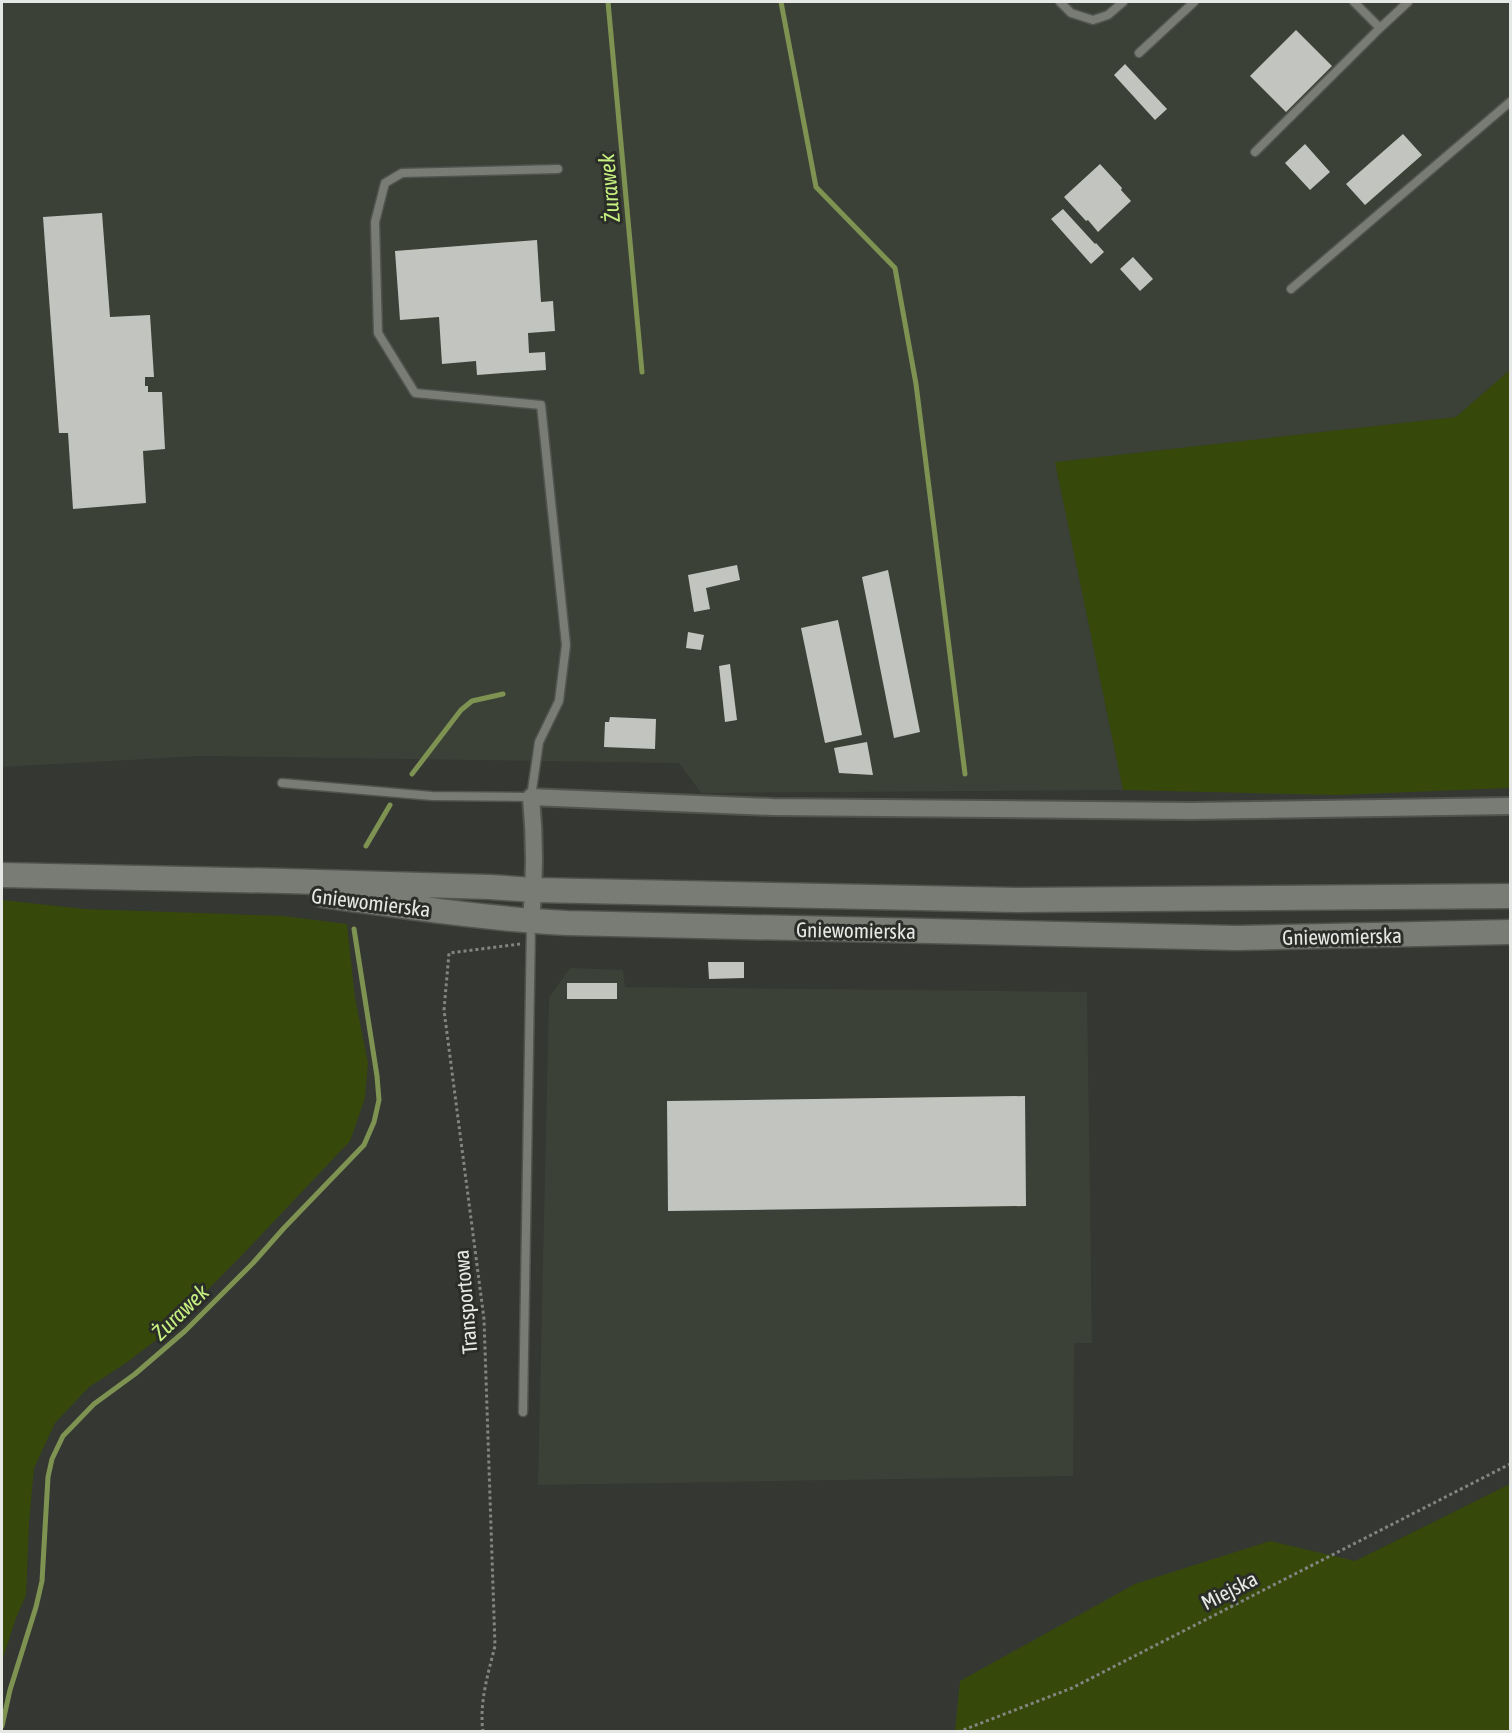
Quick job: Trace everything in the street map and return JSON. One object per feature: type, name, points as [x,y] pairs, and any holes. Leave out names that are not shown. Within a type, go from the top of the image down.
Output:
[{"type":"street","points":[[531,932],[535,838],[531,797],[772,807],[1191,811],[1510,806]]},
{"type":"street","name":"Gniewomierska","points":[[2,875],[478,886],[534,890],[1017,900],[1510,896]]},
{"type":"street","name":"Gniewomierska","points":[[204,880],[531,932],[1237,939],[1510,932]]},
{"type":"lane","points":[[1060,2],[1071,13],[1093,20],[1108,15],[1123,2]]},
{"type":"lane","points":[[1139,53],[1194,2]]},
{"type":"lane","points":[[1354,2],[1380,28]]},
{"type":"lane","points":[[1256,152],[1408,2]]},
{"type":"lane","points":[[1290,289],[1510,102]]},
{"type":"lane","points":[[282,783],[432,796],[531,797],[539,742],[559,701],[566,645],[541,405],[415,393],[378,333],[375,222],[385,183],[402,172],[558,169]]},
{"type":"lane","points":[[523,1412],[531,932]]},
{"type":"path","name":"Transportowa","points":[[483,1731],[481,1719],[485,1688],[495,1646],[484,1319],[444,1010],[449,952],[531,932]]},
{"type":"path","name":"Miejska","points":[[958,1731],[1072,1688],[1510,1464]]},
{"type":"shaded area","points":[[2,2],[1510,2],[1510,370],[1456,417],[1055,462],[1123,790],[701,793],[679,763],[201,756],[2,767]]},
{"type":"shaded area","points":[[570,968],[623,970],[625,987],[1087,992],[1092,1343],[1074,1343],[1073,1476],[538,1485],[549,997]]},
{"type":"green space","points":[[1510,370],[1510,788],[1336,795],[1123,790],[1055,462],[1456,417]]},
{"type":"green space","points":[[2,900],[84,909],[283,916],[347,924],[355,998],[368,1063],[365,1098],[350,1141],[164,1334],[89,1387],[55,1423],[34,1468],[26,1595],[2,1661]]},
{"type":"green space","points":[[1510,1484],[1510,1731],[955,1731],[960,1681],[1135,1584],[1270,1541],[1355,1561]]},
{"type":"building","points":[[1296,30],[1332,66],[1286,112],[1250,76]]},
{"type":"building","points":[[1125,64],[1167,109],[1155,120],[1114,75]]},
{"type":"building","points":[[1403,134],[1422,155],[1365,205],[1346,184]]},
{"type":"building","points":[[1305,144],[1330,172],[1310,190],[1285,163]]},
{"type":"building","points":[[1100,164],[1131,201],[1098,232],[1064,197]]},
{"type":"building","points":[[1063,209],[1104,252],[1091,264],[1051,219]]},
{"type":"building","points":[[102,213],[110,317],[150,315],[154,377],[145,377],[145,386],[148,386],[148,392],[162,392],[165,449],[143,451],[146,503],[73,509],[68,433],[59,433],[43,217]]},
{"type":"building","points":[[537,240],[541,302],[553,301],[555,331],[528,333],[529,353],[545,352],[546,370],[477,375],[476,361],[442,364],[439,317],[400,320],[395,251]]},
{"type":"building","points":[[1133,257],[1153,279],[1140,291],[1120,269]]},
{"type":"building","points":[[737,565],[740,580],[706,588],[710,609],[694,612],[688,575]]},
{"type":"building","points":[[888,570],[920,732],[894,738],[862,577]]},
{"type":"building","points":[[838,620],[862,735],[825,743],[801,628]]},
{"type":"building","points":[[688,632],[704,635],[701,650],[686,648]]},
{"type":"building","points":[[730,664],[737,720],[725,722],[719,666]]},
{"type":"building","points":[[610,717],[656,719],[655,749],[604,747],[605,722],[609,722]]},
{"type":"building","points":[[867,742],[873,775],[839,773],[834,748]]},
{"type":"building","points":[[708,962],[744,962],[744,978],[709,979]]},
{"type":"building","points":[[567,983],[617,983],[617,999],[567,999]]},
{"type":"building","points":[[1025,1096],[1026,1206],[668,1211],[667,1101]]},
{"type":"waterway","name":"Żurawek","points":[[608,2],[642,372]]},
{"type":"waterway","points":[[781,2],[816,187],[895,268],[916,384],[965,774]]},
{"type":"waterway","name":"Żurawek","points":[[412,774],[461,710],[472,701],[503,694]]},
{"type":"waterway","name":"Żurawek","points":[[366,846],[390,805]]},
{"type":"waterway","name":"Żurawek","points":[[2,1726],[10,1690],[42,1581],[48,1477],[52,1459],[63,1436],[94,1404],[135,1374],[185,1331],[253,1263],[364,1145],[374,1122],[379,1100],[354,929]]}]
